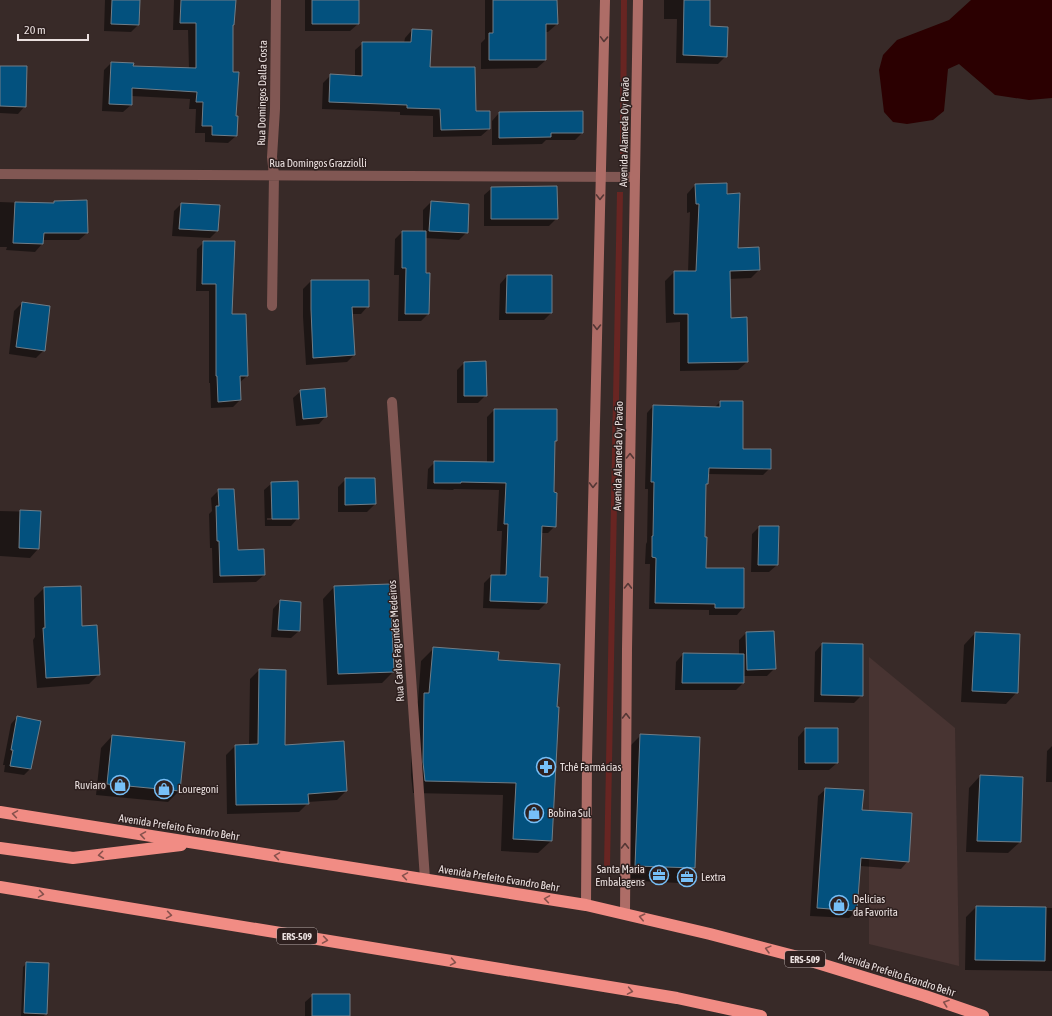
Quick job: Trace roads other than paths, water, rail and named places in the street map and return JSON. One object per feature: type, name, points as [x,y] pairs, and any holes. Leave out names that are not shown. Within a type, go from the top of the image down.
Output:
[{"type":"highway","name":"Avenida Prefeito Evandro Behr","points":[[0,812],[586,905],[710,934],[798,957],[918,994],[983,1016]]},
{"type":"highway","points":[[0,848],[73,858],[196,843]]},
{"type":"highway","name":"ERS-509","points":[[1,888],[677,998],[761,1016]]},
{"type":"street","name":"Rua Domingos Dalla Costa","points":[[272,306],[274,175],[272,158],[275,109],[276,0]]},
{"type":"street","name":"Avenida Alameda Oy Pavão","points":[[586,905],[587,761],[605,0]]},
{"type":"street","name":"Avenida Alameda Oy Pavão","points":[[624,913],[638,0]]},
{"type":"street","name":"Rua Domingos Grazziolli","points":[[0,174],[635,177]]},
{"type":"street","name":"Rua Carlos Fagundes Medeiros","points":[[392,402],[425,879]]},
{"type":"place","name":"Tchê Farmácias","points":[[546,767]]},
{"type":"place","name":"Ruviaro","points":[[120,785]]},
{"type":"place","name":"Louregoni","points":[[164,789]]},
{"type":"place","name":"Bobina Sul","points":[[534,813]]},
{"type":"place","name":"Santa Maria Embalagens","points":[[659,875]]},
{"type":"place","name":"Lextra","points":[[687,877]]},
{"type":"place","name":"Delícias da Favorita","points":[[839,905]]}]
